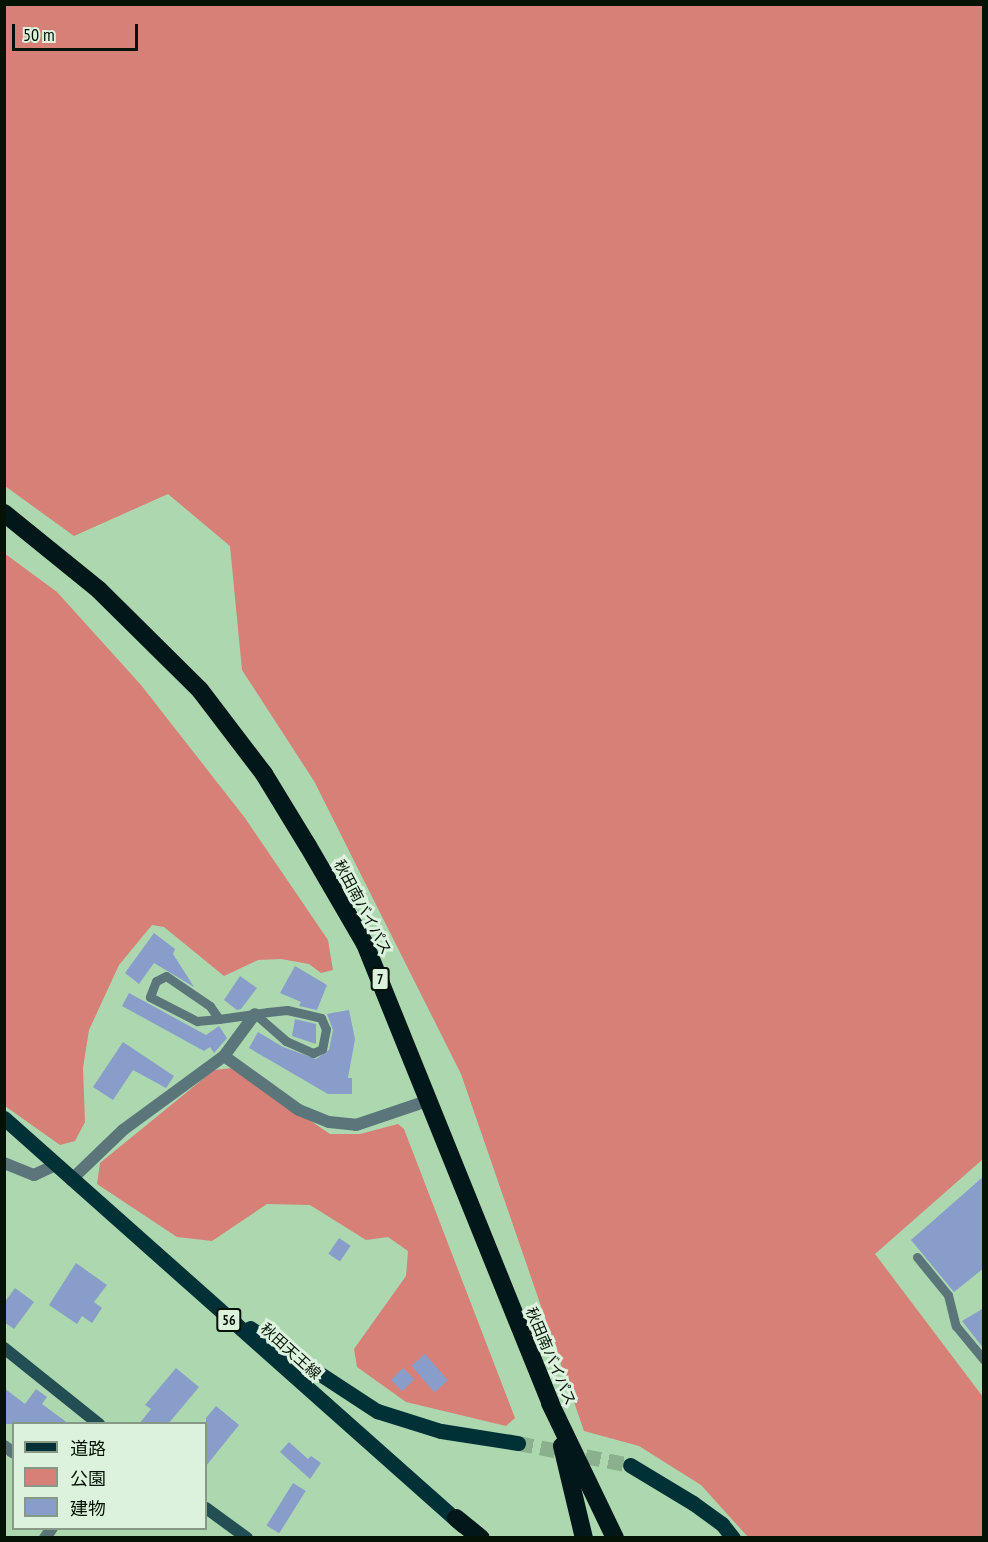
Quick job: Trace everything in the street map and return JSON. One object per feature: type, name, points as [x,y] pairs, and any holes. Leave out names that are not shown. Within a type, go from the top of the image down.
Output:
[{"type":"highway","name":"秋田南バイパス","points":[[4,513],[99,590],[200,690],[264,774],[365,944],[430,1100],[550,1403],[615,1538]]},
{"type":"highway","points":[[550,1403],[584,1538]]},
{"type":"highway","points":[[456,1518],[481,1538]]},
{"type":"main road","name":"秋田天王線","points":[[4,1118],[71,1180],[456,1518],[475,1538]]},
{"type":"main road","points":[[207,1300],[377,1411],[441,1431],[518,1443]]},
{"type":"main road","points":[[630,1465],[693,1503],[722,1524],[733,1538]]},
{"type":"street","points":[[71,1180],[123,1130],[224,1056],[255,1014]]},
{"type":"street","points":[[224,1056],[299,1110],[329,1122],[356,1125],[430,1100]]},
{"type":"street","points":[[4,1164],[34,1175],[55,1165]]},
{"type":"street","points":[[4,1348],[96,1422]]},
{"type":"street","points":[[207,1509],[247,1538]]},
{"type":"lane","points":[[219,1018],[210,1006],[166,976],[156,981],[150,997],[197,1021],[287,1010],[321,1018],[326,1029],[322,1049],[313,1053],[286,1041],[255,1014]]},
{"type":"lane","points":[[918,1257],[948,1295],[957,1326],[984,1360]]},
{"type":"green space","points":[[5,4],[983,5],[983,1159],[875,1254],[983,1397],[983,1537],[748,1537],[701,1485],[639,1446],[584,1431],[461,1074],[314,781],[242,670],[230,546],[168,494],[74,536],[5,486]]},
{"type":"green space","points":[[4,553],[57,592],[141,685],[245,818],[328,940],[333,970],[321,973],[309,964],[281,959],[258,960],[224,976],[164,927],[152,925],[119,965],[89,1030],[83,1068],[85,1122],[75,1141],[60,1145],[5,1106]]},
{"type":"green space","points":[[232,1068],[330,1134],[360,1134],[398,1124],[404,1129],[515,1418],[506,1426],[406,1402],[357,1367],[354,1349],[406,1276],[408,1251],[388,1237],[366,1240],[310,1205],[267,1204],[212,1241],[177,1237],[97,1184],[100,1163],[214,1070]]},
{"type":"building","points":[[154,933],[175,949],[173,954],[194,987],[154,963],[139,984],[125,973]]},
{"type":"building","points":[[295,966],[327,985],[317,1010],[299,1006],[301,1002],[280,993]]},
{"type":"building","points":[[240,976],[257,988],[241,1009],[237,1010],[224,1000]]},
{"type":"building","points":[[129,993],[206,1035],[219,1026],[227,1038],[214,1053],[210,1047],[204,1051],[122,1006]]},
{"type":"building","points":[[349,1010],[355,1039],[348,1078],[352,1078],[352,1094],[328,1094],[249,1048],[258,1032],[283,1047],[316,1059],[329,1050],[333,1030],[327,1014]]},
{"type":"building","points":[[295,1019],[316,1024],[316,1044],[292,1036]]},
{"type":"building","points":[[123,1042],[174,1076],[166,1088],[133,1070],[113,1100],[93,1087]]},
{"type":"building","points":[[984,1176],[984,1268],[954,1292],[911,1240]]},
{"type":"building","points":[[339,1238],[351,1246],[340,1262],[328,1254]]},
{"type":"building","points":[[76,1263],[107,1285],[94,1302],[102,1308],[92,1323],[82,1316],[77,1324],[49,1305]]},
{"type":"building","points":[[15,1288],[34,1302],[14,1329],[4,1322],[4,1303]]},
{"type":"building","points":[[984,1308],[984,1349],[962,1321]]},
{"type":"building","points":[[425,1354],[448,1380],[434,1392],[411,1366]]},
{"type":"building","points":[[176,1368],[199,1387],[170,1422],[141,1422],[151,1409],[145,1405]]},
{"type":"building","points":[[403,1368],[414,1379],[402,1391],[391,1380]]},
{"type":"building","points":[[4,1388],[25,1404],[36,1389],[47,1397],[42,1404],[66,1422],[12,1422],[12,1424],[4,1424]]},
{"type":"building","points":[[216,1406],[239,1425],[207,1465],[207,1422],[206,1418]]},
{"type":"building","points":[[289,1442],[308,1459],[311,1456],[321,1463],[310,1479],[280,1452]]},
{"type":"building","points":[[293,1483],[306,1491],[279,1533],[267,1525]]},
{"type":"tunnel","points":[[518,1443],[630,1465]]}]
